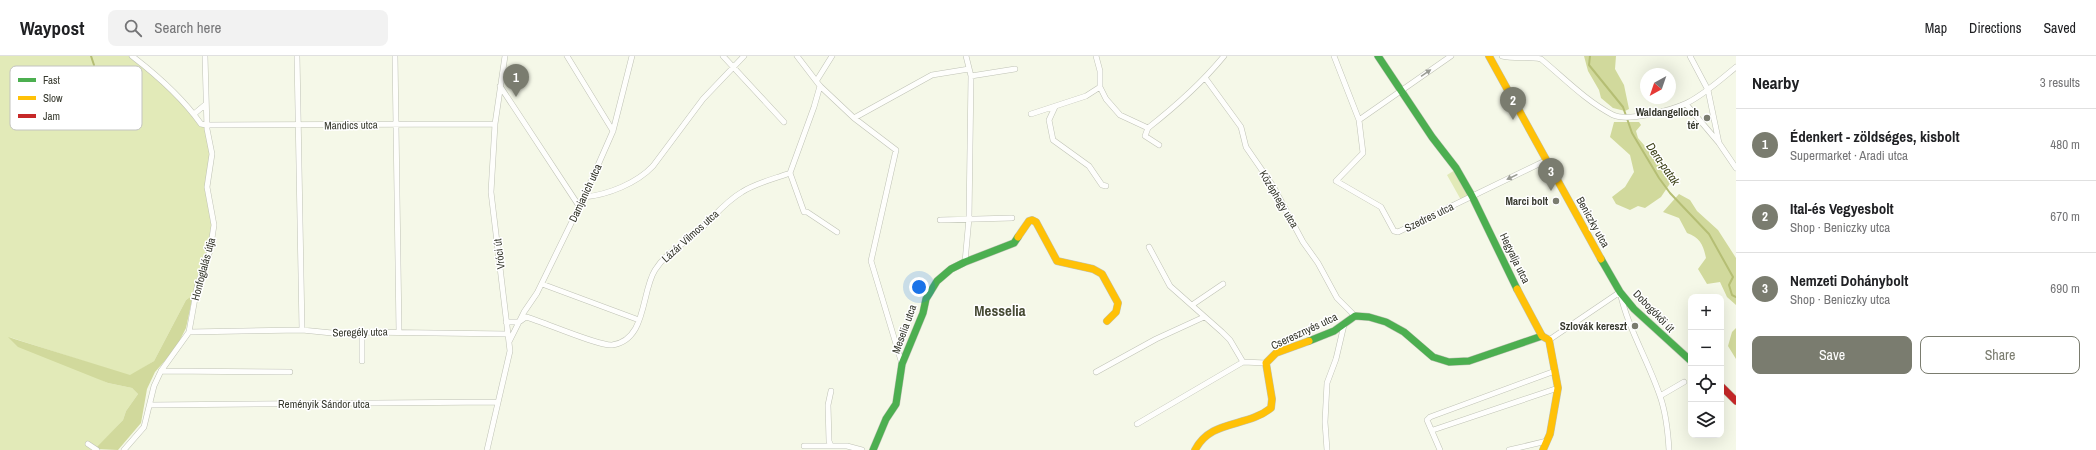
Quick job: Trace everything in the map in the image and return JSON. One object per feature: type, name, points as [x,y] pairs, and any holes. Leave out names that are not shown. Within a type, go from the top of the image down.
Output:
[{"type":"street","points":[[132,56],[165,82],[201,124],[206,125]]},
{"type":"street","name":"Honfoglalás útja","points":[[124,450],[144,427],[154,386],[161,371],[189,332],[197,287],[210,251],[214,225],[207,187],[212,154],[206,125],[205,56]]},
{"type":"street","points":[[297,56],[302,330]]},
{"type":"street","points":[[395,56],[399,332]]},
{"type":"street","name":"Vróci út","points":[[487,450],[510,351],[491,192],[495,124],[505,56]]},
{"type":"street","points":[[567,56],[613,131]]},
{"type":"street","name":"Damjanich utca","points":[[509,342],[542,284],[584,197],[613,131],[632,56]]},
{"type":"street","points":[[723,56],[784,122]]},
{"type":"street","points":[[584,197],[594,196],[645,175],[654,166],[703,99],[744,56]]},
{"type":"street","points":[[798,56],[820,86],[854,118],[896,152],[870,261],[902,364]]},
{"type":"street","points":[[817,80],[832,56]]},
{"type":"street","points":[[965,262],[969,218],[971,76],[966,56]]},
{"type":"street","points":[[1096,56],[1100,71],[1100,87],[1106,99],[1120,115],[1148,128]]},
{"type":"street","points":[[1159,145],[1145,136],[1148,128],[1178,105],[1206,79],[1224,56]]},
{"type":"street","points":[[1334,56],[1359,120],[1451,56]]},
{"type":"street","name":"Hegyalja utca","points":[[1378,56],[1432,137],[1456,168],[1472,196],[1542,336]]},
{"type":"street","name":"Beniczky utca","points":[[1489,56],[1620,292]]},
{"type":"street","points":[[1502,56],[1510,58],[1532,56],[1541,59],[1586,97],[1620,117],[1630,118],[1686,104],[1708,90],[1736,67]]},
{"type":"street","points":[[1690,56],[1708,90],[1719,143]]},
{"type":"street","points":[[854,118],[932,75],[969,69]]},
{"type":"street","points":[[971,76],[1015,69]]},
{"type":"street","name":"Középhegy utca","points":[[1206,79],[1241,127],[1246,147],[1276,191],[1303,242],[1318,263],[1337,298],[1355,316]]},
{"type":"street","points":[[500,86],[579,206]]},
{"type":"street","points":[[820,86],[790,173],[804,212],[808,212],[837,232]]},
{"type":"street","points":[[1031,114],[1086,96],[1100,87]]},
{"type":"street","points":[[194,114],[206,104]]},
{"type":"street","points":[[1686,104],[1719,143],[1736,168]]},
{"type":"street","points":[[1055,107],[1049,120],[1053,140],[1089,166],[1102,185],[1106,186]]},
{"type":"street","name":"Szedres utca","points":[[1359,120],[1362,156],[1336,181],[1380,206],[1394,231],[1398,232],[1547,160]]},
{"type":"street","name":"Mandics utca","points":[[206,125],[299,126],[495,124]]},
{"type":"street","name":"Lázár Vilmos utca","points":[[519,322],[526,317],[608,345],[625,341],[639,320],[654,272],[665,256],[696,234],[722,207],[742,192],[790,173]]},
{"type":"street","points":[[940,220],[1012,218]]},
{"type":"street","name":"Meselia utca","points":[[873,450],[886,419],[896,404],[902,364],[923,313],[926,299],[937,281],[951,269],[965,262],[1014,243],[1030,221],[1032,220],[1036,222],[1054,259],[1093,269],[1102,274],[1118,303],[1116,312],[1107,321]]},
{"type":"street","points":[[1149,248],[1170,286],[1230,340],[1243,362]]},
{"type":"street","points":[[542,284],[639,320]]},
{"type":"street","points":[[1192,305],[1223,284]]},
{"type":"street","points":[[1549,340],[1620,292],[1628,322],[1660,396],[1668,431],[1669,450]]},
{"type":"street","name":"Dobogókői út","points":[[1620,292],[1634,309],[1688,357]]},
{"type":"street","points":[[1355,316],[1369,317],[1386,322],[1404,332],[1433,357],[1449,362],[1469,361],[1542,336],[1549,340],[1558,388],[1550,434],[1543,450]]},
{"type":"street","name":"Cseresznyés utca","points":[[1195,450],[1198,442],[1205,434],[1262,415],[1271,408],[1272,399],[1265,370],[1266,363],[1276,353],[1334,331],[1355,316]]},
{"type":"street","points":[[1096,372],[1156,339],[1204,318]]},
{"type":"street","points":[[506,322],[519,322]]},
{"type":"street","points":[[1327,450],[1325,422],[1327,383],[1336,359],[1344,325]]},
{"type":"street","name":"Seregély utca","points":[[189,332],[302,330],[342,334],[362,332],[399,332],[508,334]]},
{"type":"street","points":[[362,332],[362,361]]},
{"type":"street","points":[[1137,424],[1243,362],[1266,363]]},
{"type":"street","points":[[161,371],[290,372]]},
{"type":"street","points":[[1440,450],[1433,430],[1427,420],[1430,417],[1555,371]]},
{"type":"street","points":[[1660,396],[1684,382]]},
{"type":"street","points":[[1433,430],[1558,388]]},
{"type":"street","points":[[1724,389],[1736,401]]},
{"type":"street","points":[[831,391],[828,405],[829,441],[831,446]]},
{"type":"street","name":"Reményik Sándor utca","points":[[150,405],[497,402]]},
{"type":"street","points":[[1509,450],[1547,441]]},
{"type":"street","points":[[88,444],[97,450]]},
{"type":"street","points":[[804,446],[847,446],[862,450]]},
{"type":"green space","points":[[0,56],[132,56],[153,72],[201,124],[206,125],[212,154],[207,187],[214,225],[210,251],[195,295],[186,300],[154,361],[130,376],[9,337],[108,383],[132,388],[138,394],[126,411],[123,420],[95,450],[0,450]]},
{"type":"green space","points":[[1584,56],[1616,56],[1615,69],[1624,85],[1629,109],[1625,111],[1613,108],[1601,98],[1599,90],[1588,71]]},
{"type":"green space","points":[[1614,122],[1639,122],[1641,125],[1636,131],[1638,138],[1673,179],[1661,197],[1645,208],[1638,206],[1630,210],[1616,204],[1612,197],[1625,187],[1634,172],[1630,155],[1610,137]]},
{"type":"green space","points":[[1455,170],[1470,195],[1461,200],[1447,175]]},
{"type":"green space","points":[[1679,194],[1690,200],[1697,211],[1718,230],[1736,258],[1736,305],[1727,297],[1720,282],[1707,284],[1698,269],[1706,258],[1704,249],[1698,239],[1687,233],[1679,218],[1663,212]]},
{"type":"green space","points":[[193,295],[186,328],[176,348],[155,372],[147,389],[141,423],[118,450],[95,449],[123,420],[126,411],[138,394],[132,388],[108,383],[18,347],[8,337],[130,375],[154,361],[186,300]]},
{"type":"green space","points":[[1736,328],[1736,359],[1728,346],[1732,332]]},
{"type":"waterway","points":[[91,56],[94,65]]},
{"type":"waterway","name":"Dera-patak","points":[[1590,56],[1589,65],[1623,107],[1632,133],[1659,178],[1670,193],[1709,234],[1733,277],[1729,285],[1732,295],[1736,297]]},
{"type":"traffic: fast","points":[[1378,56],[1432,137],[1456,168],[1472,196],[1517,289]]},
{"type":"traffic: fast","points":[[873,450],[886,419],[896,404],[902,364],[923,313],[926,299],[937,281],[951,269],[1014,243],[1018,237]]},
{"type":"traffic: fast","points":[[1601,259],[1620,292],[1634,309],[1688,358]]},
{"type":"traffic: fast","points":[[1309,341],[1334,331],[1355,316],[1369,317],[1386,322],[1404,332],[1433,357],[1449,362],[1469,361],[1542,336]]},
{"type":"traffic: slow","points":[[1489,56],[1601,259]]},
{"type":"traffic: slow","points":[[1018,237],[1029,221],[1032,220],[1036,222],[1057,261],[1093,269],[1102,274],[1118,303],[1116,312],[1107,321]]},
{"type":"traffic: slow","points":[[1517,289],[1542,336],[1549,340],[1558,388],[1550,434],[1543,450]]},
{"type":"traffic: slow","points":[[1195,450],[1202,440],[1219,428],[1251,419],[1271,408],[1272,399],[1266,363],[1276,353],[1309,341]]},
{"type":"traffic: jam","points":[[1724,389],[1736,401]]},
{"type":"place","name":"Édenkert - zöldséges, kisbolt","points":[[516,97]]},
{"type":"place","name":"Waldangelloch tér","points":[[1707,118]]},
{"type":"place","name":"Ital-és Vegyesbolt","points":[[1513,120]]},
{"type":"place","name":"Nemzeti Dohánybolt","points":[[1551,191]]},
{"type":"place","name":"Marci bolt","points":[[1556,201]]},
{"type":"place","name":"Szlovák kereszt","points":[[1635,326]]},
{"type":"district","name":"Messelia","points":[[1000,311]]}]
